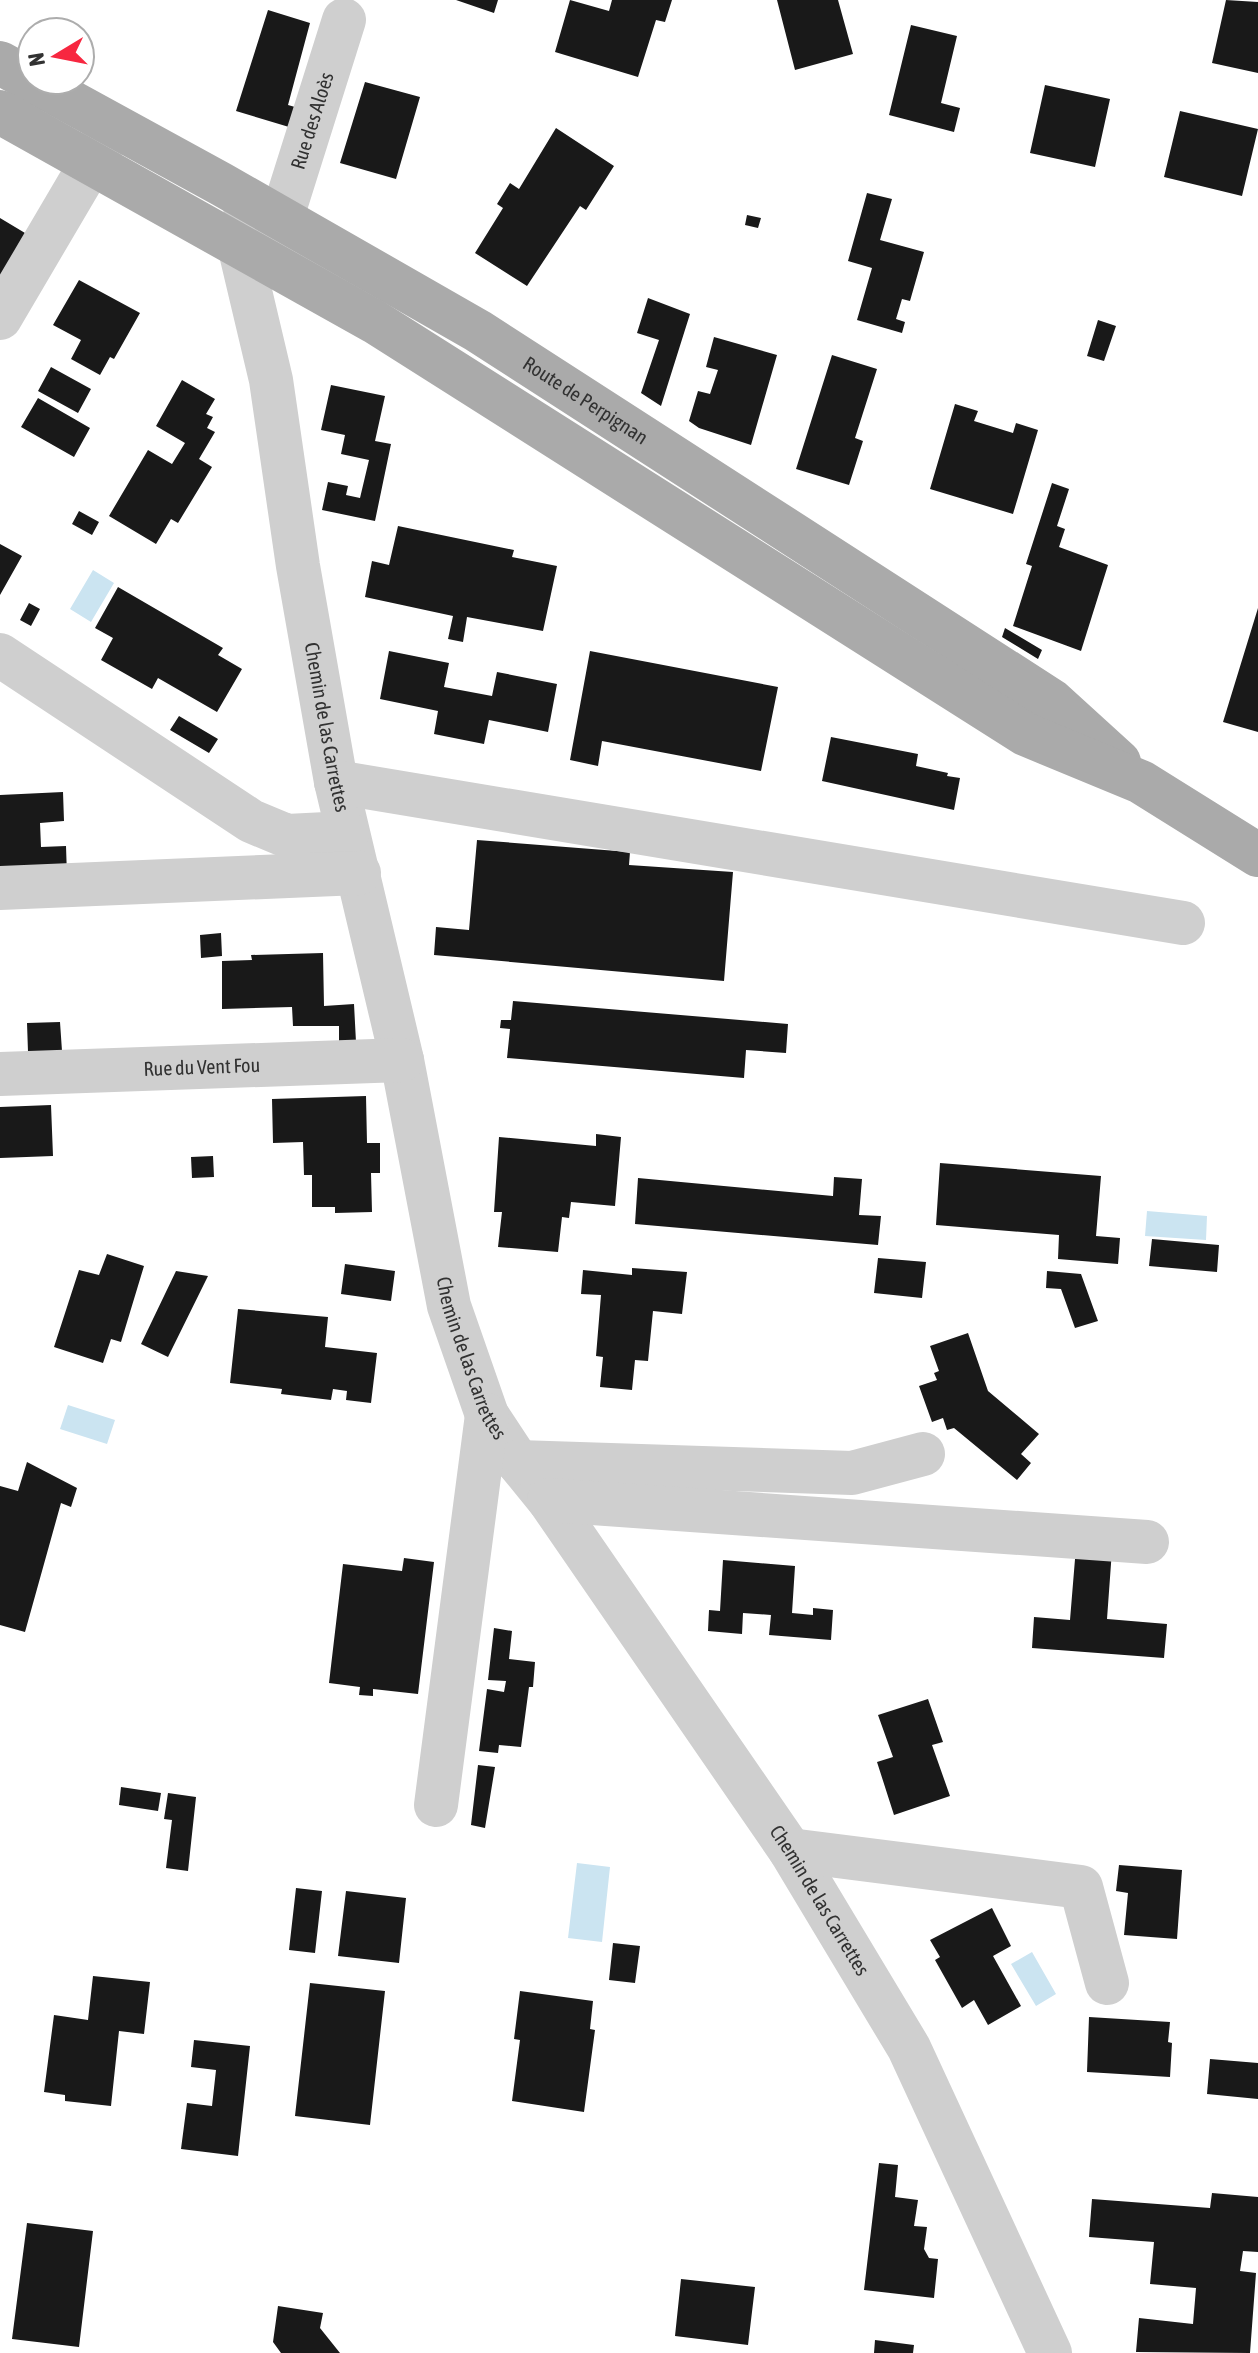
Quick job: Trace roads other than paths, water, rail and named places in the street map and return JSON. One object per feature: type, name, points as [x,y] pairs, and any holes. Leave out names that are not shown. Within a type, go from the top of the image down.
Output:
[{"type":"main road","name":"Route de Perpignan","points":[[0,63],[113,126],[253,223],[375,322],[1025,734],[1141,782],[1258,855]]},
{"type":"main road","name":"Route de Perpignan","points":[[0,112],[92,164],[253,223],[478,331],[1052,701],[1141,782]]},
{"type":"street","name":"Rue des Aloès","points":[[253,223],[344,20]]},
{"type":"street","points":[[0,318],[113,126]]},
{"type":"street","name":"Chemin de las Carrettes","points":[[253,223],[271,380],[298,566],[336,782],[402,1060],[449,1306],[487,1415],[790,1850],[909,2048],[1050,2353]]},
{"type":"street","points":[[0,655],[251,821],[287,836],[353,853]]},
{"type":"street","points":[[336,782],[1183,923]]},
{"type":"street","points":[[0,888],[353,853]]},
{"type":"street","name":"Rue du Vent Fou","points":[[0,1074],[402,1060]]},
{"type":"street","points":[[436,1805],[487,1415]]},
{"type":"street","points":[[518,1462],[852,1473],[923,1454]]},
{"type":"street","points":[[549,1500],[1147,1542]]},
{"type":"street","points":[[790,1850],[1081,1887],[1107,1983]]},
{"type":"water","points":[[93,570],[114,583],[91,622],[70,609]]},
{"type":"water","points":[[1147,1211],[1207,1216],[1206,1240],[1145,1236]]},
{"type":"water","points":[[68,1405],[115,1420],[107,1444],[60,1429]]},
{"type":"water","points":[[577,1863],[610,1867],[602,1942],[568,1938]]},
{"type":"water","points":[[1032,1952],[1056,1994],[1036,2006],[1011,1964]]}]
